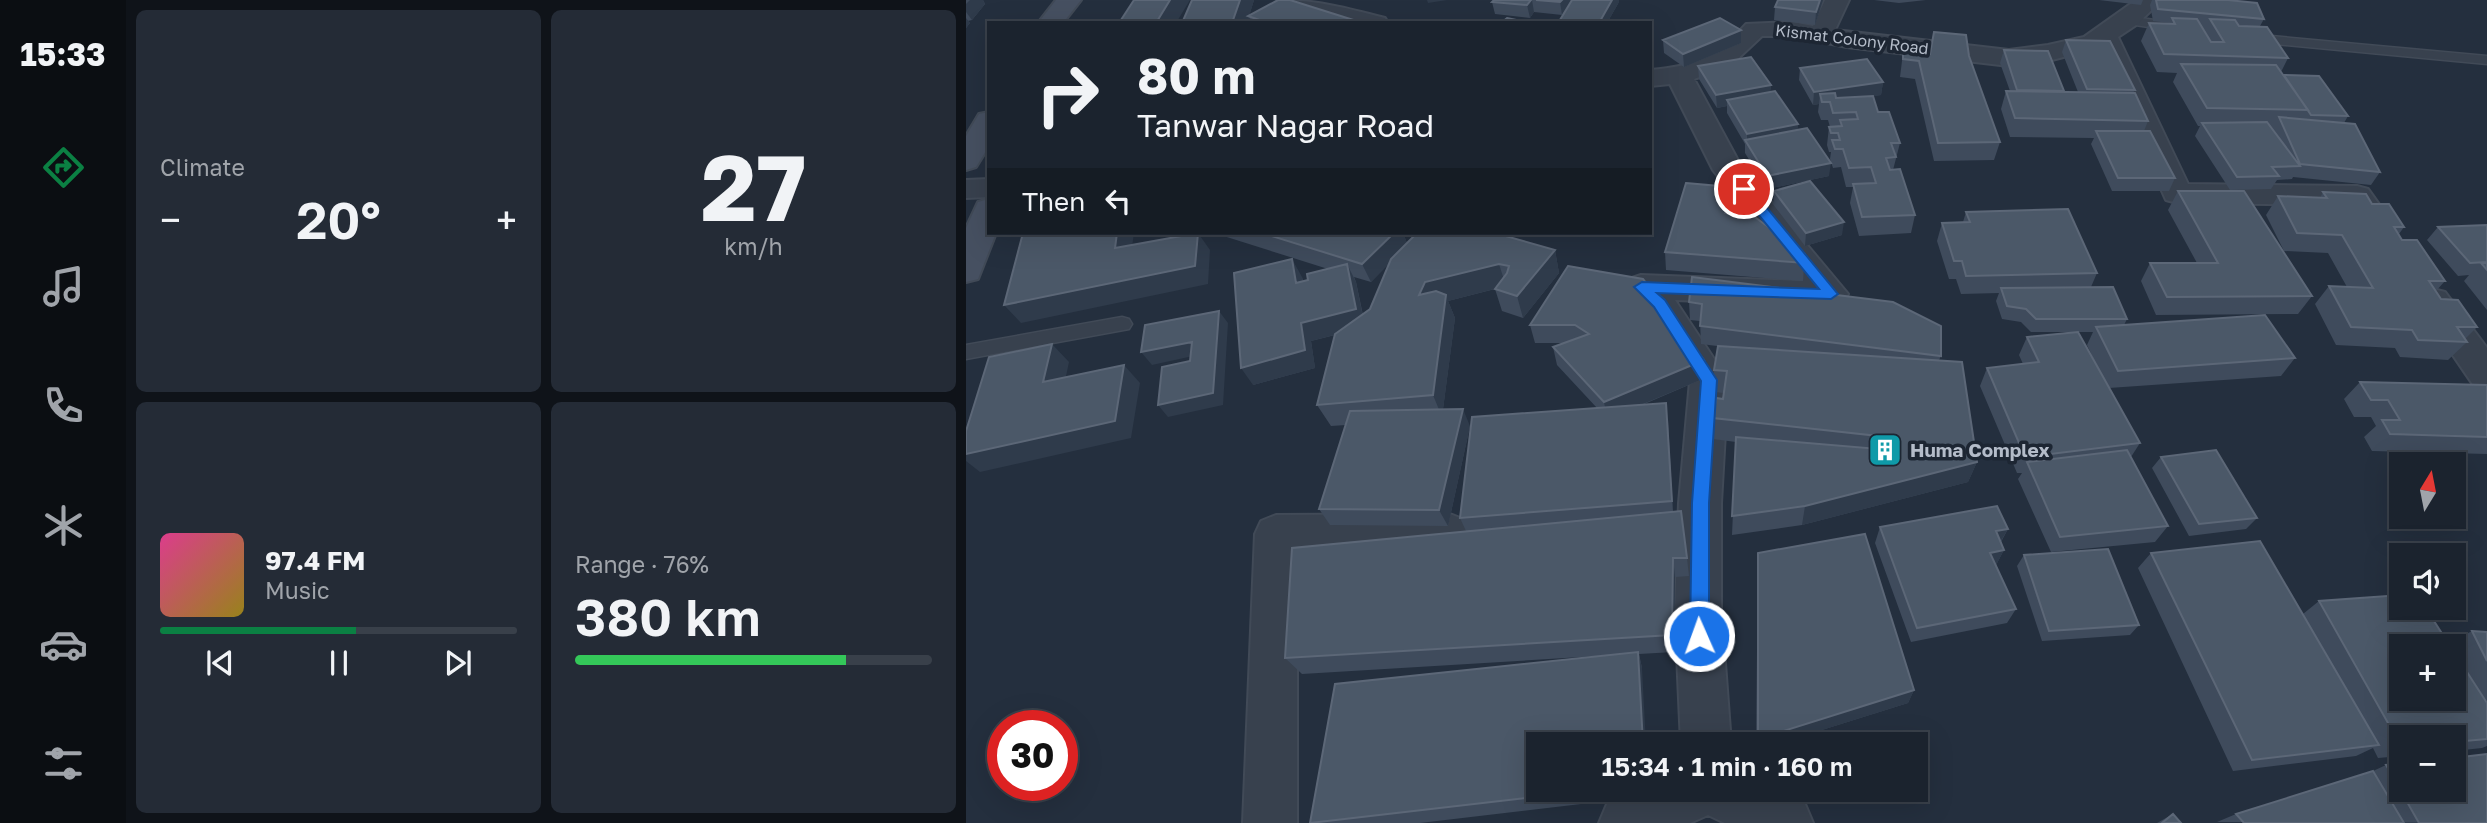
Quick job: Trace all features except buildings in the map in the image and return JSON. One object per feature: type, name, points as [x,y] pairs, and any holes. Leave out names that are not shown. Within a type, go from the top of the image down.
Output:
[{"type":"main road","points":[[1053,21],[1069,0]]},
{"type":"main road","points":[[1082,21],[1094,0]]},
{"type":"main road","points":[[966,161],[987,124]]},
{"type":"main road","points":[[966,271],[987,214]]},
{"type":"street","points":[[1293,0],[1320,12],[1366,21]]},
{"type":"street","points":[[1821,35],[1837,0]]},
{"type":"street","name":"Kismat Colony Road","points":[[1665,77],[1723,62],[1755,29],[1792,29],[1821,35],[2009,58],[2048,53],[2093,41],[2150,0]]},
{"type":"street","points":[[2116,27],[2176,193],[2357,196],[2388,239]]},
{"type":"street","points":[[1665,77],[1728,170],[1831,294],[1642,287],[1660,303],[1709,380],[1700,503],[1698,609],[1705,732]]},
{"type":"street","points":[[966,189],[987,188]]},
{"type":"street","points":[[2412,272],[2487,376]]},
{"type":"street","points":[[1270,823],[1276,534],[1450,533]]},
{"type":"street","points":[[1626,823],[1677,802]]},
{"type":"street","points":[[1738,802],[1786,823]]},
{"type":"lane","points":[[2116,27],[2192,30]]},
{"type":"lane","points":[[2231,36],[2487,60]]},
{"type":"lane","points":[[966,352],[1122,324]]},
{"type":"place","name":"Huma Complex","points":[[1885,450]]},
{"type":"route","points":[[1699,636],[1700,503],[1709,380],[1660,303],[1642,287],[1831,294],[1744,189]]}]
